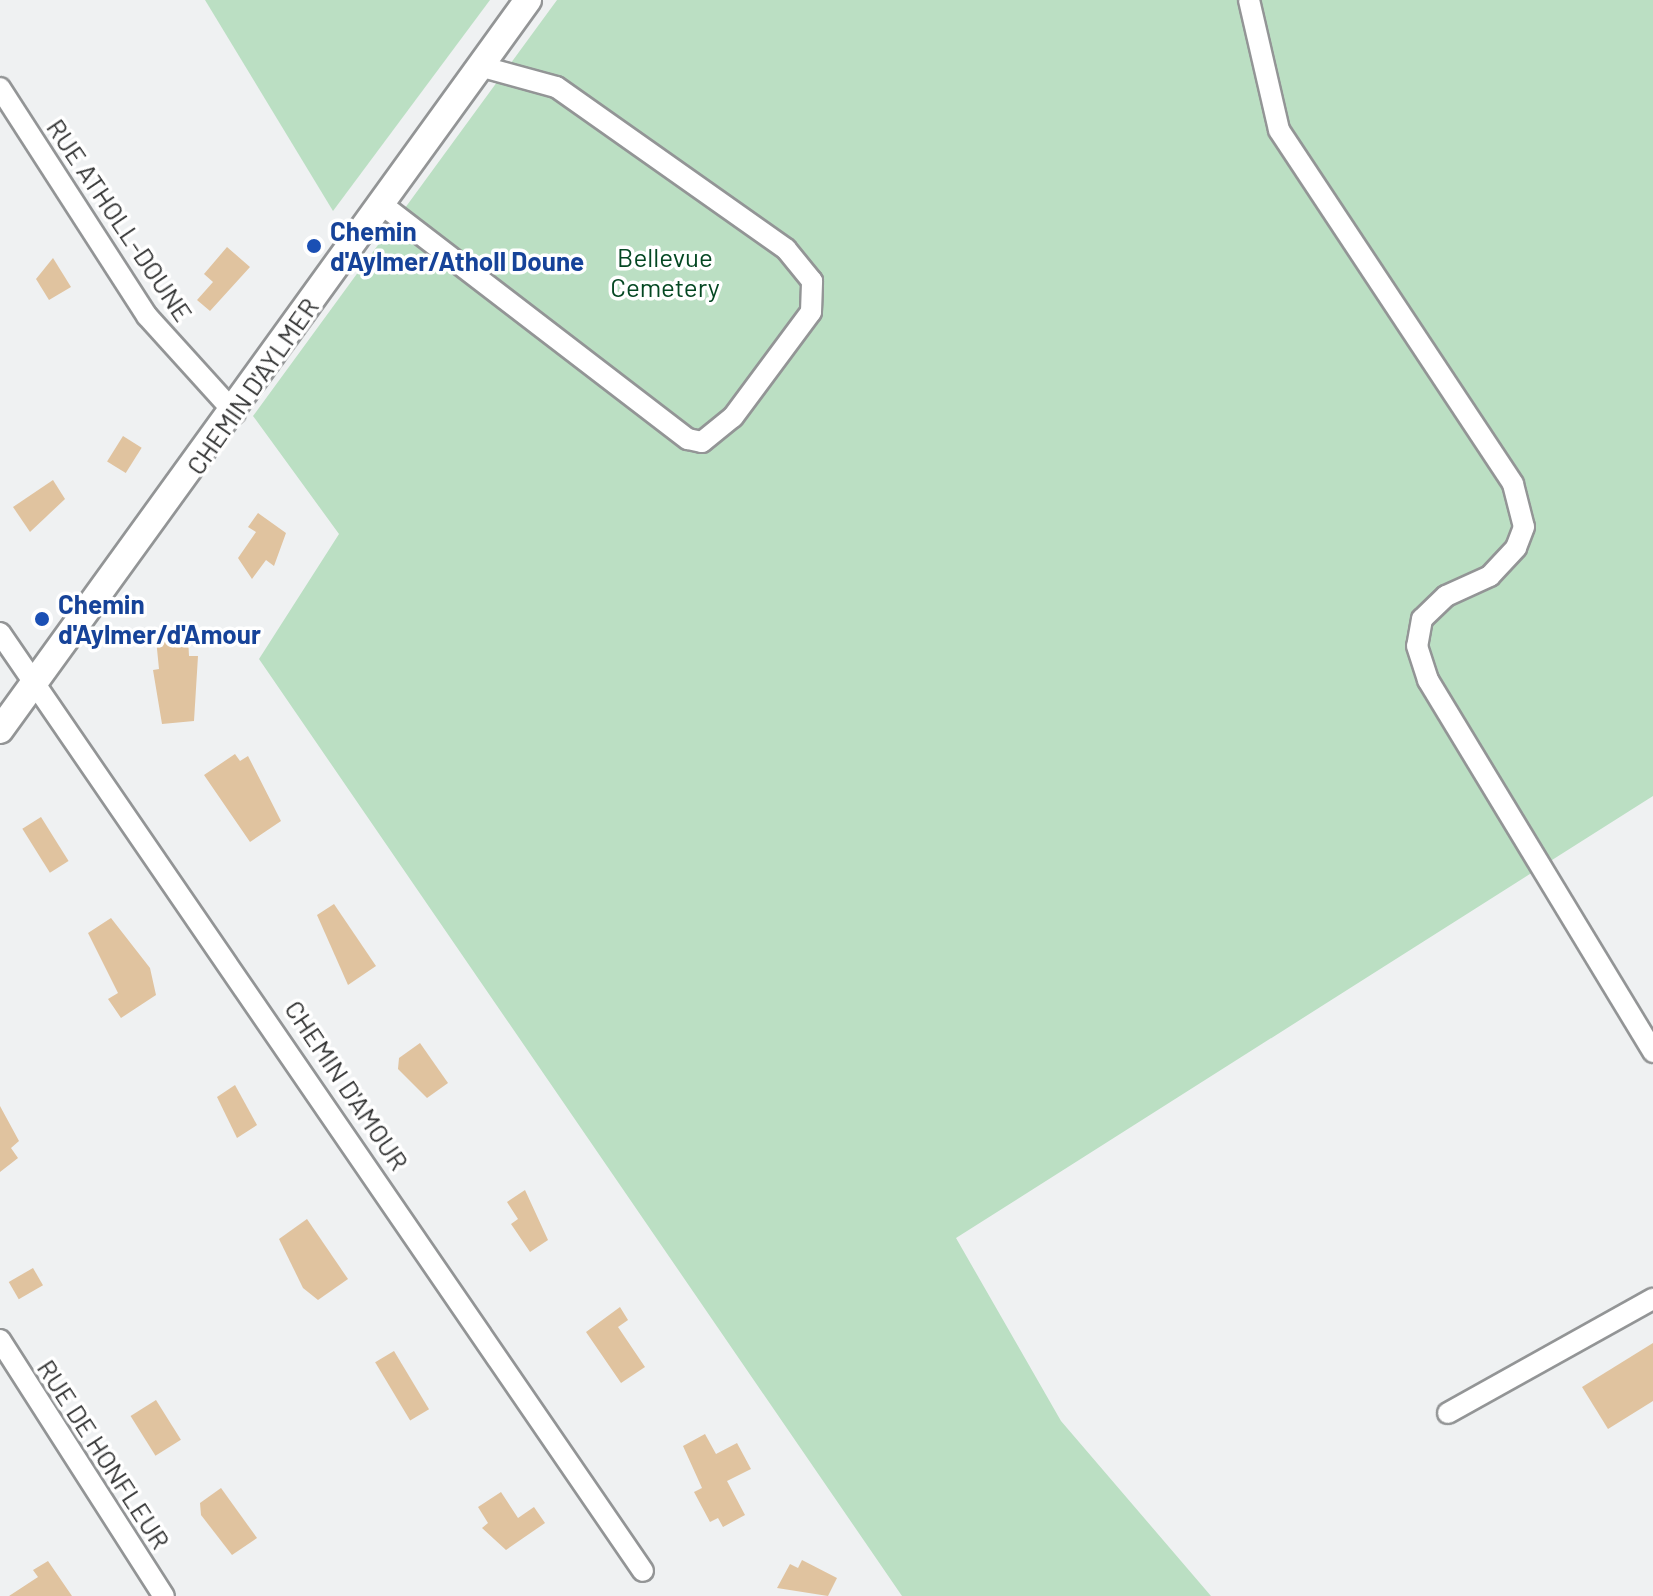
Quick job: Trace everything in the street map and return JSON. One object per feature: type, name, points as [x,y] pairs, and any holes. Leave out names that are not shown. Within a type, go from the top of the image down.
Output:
[{"type":"main road","name":"CHEMIN D'AYLMER","points":[[0,730],[235,413],[380,203],[528,0]]},
{"type":"street","points":[[1249,0],[1279,130],[1513,484],[1524,527],[1516,548],[1490,576],[1446,596],[1422,619],[1417,646],[1428,680],[1653,1052]]},
{"type":"street","points":[[380,203],[688,439],[702,442],[733,417],[811,312],[812,281],[786,249],[556,87],[480,66]]},
{"type":"street","name":"RUE ATHOLL-DOUNE","points":[[0,88],[147,316],[235,413]]},
{"type":"street","name":"CHEMIN D'AMOUR","points":[[0,633],[37,679],[643,1571]]},
{"type":"street","points":[[1448,1413],[1653,1299]]},
{"type":"street","name":"RUE DE HONFLEUR","points":[[0,1340],[164,1596]]},
{"type":"green space","points":[[205,0],[490,0],[333,211]]},
{"type":"green space","name":"Bellevue Cemetery","points":[[557,0],[1653,0],[1653,796],[956,1238],[1061,1421],[1211,1596],[902,1596],[259,659],[339,534],[253,416]]},
{"type":"building","points":[[227,247],[250,267],[210,311],[197,300],[213,282],[204,274]]},
{"type":"building","points":[[53,258],[71,287],[49,300],[36,279]]},
{"type":"building","points":[[123,436],[142,448],[126,473],[107,461]]},
{"type":"building","points":[[53,480],[65,499],[30,532],[13,507]]},
{"type":"building","points":[[258,513],[286,533],[274,566],[266,560],[252,579],[238,558],[256,532],[248,527]]},
{"type":"building","points":[[188,637],[189,656],[198,656],[194,721],[162,724],[153,670],[159,669],[156,639]]},
{"type":"building","points":[[235,754],[240,761],[248,756],[281,821],[250,842],[204,775]]},
{"type":"building","points":[[41,817],[69,861],[50,873],[22,829]]},
{"type":"building","points":[[334,904],[376,966],[348,985],[317,915]]},
{"type":"building","points":[[111,918],[150,968],[156,995],[121,1018],[108,999],[118,993],[88,933]]},
{"type":"building","points":[[420,1043],[448,1083],[427,1098],[398,1069],[399,1058]]},
{"type":"building","points":[[235,1085],[257,1125],[237,1138],[217,1097]]},
{"type":"building","points":[[0,1106],[19,1141],[11,1148],[18,1158],[0,1172]]},
{"type":"building","points":[[525,1190],[548,1240],[530,1252],[511,1224],[518,1219],[507,1202]]},
{"type":"building","points":[[307,1219],[348,1279],[318,1300],[303,1288],[279,1239]]},
{"type":"building","points":[[33,1268],[43,1285],[19,1299],[9,1282]]},
{"type":"building","points":[[620,1307],[628,1320],[618,1327],[645,1367],[621,1383],[586,1332]]},
{"type":"building","points":[[1653,1343],[1653,1401],[1608,1429],[1582,1387]]},
{"type":"building","points":[[394,1351],[429,1409],[410,1421],[375,1362]]},
{"type":"building","points":[[156,1400],[181,1440],[155,1456],[131,1416]]},
{"type":"building","points":[[705,1434],[716,1454],[737,1443],[751,1469],[727,1481],[745,1515],[723,1527],[718,1518],[710,1522],[694,1492],[702,1488],[683,1446]]},
{"type":"building","points":[[221,1488],[257,1538],[232,1555],[201,1515],[200,1503]]},
{"type":"building","points":[[501,1492],[518,1518],[534,1507],[545,1523],[506,1550],[482,1528],[488,1523],[478,1507]]},
{"type":"building","points":[[802,1560],[837,1578],[828,1596],[777,1588],[790,1564],[798,1568]]},
{"type":"building","points":[[48,1561],[72,1596],[9,1596],[38,1577],[33,1570]]},
{"type":"place","name":"Chemin d'Aylmer/Atholl Doune","points":[[314,246]]},
{"type":"place","name":"Chemin d'Aylmer/d'Amour","points":[[42,619]]}]
